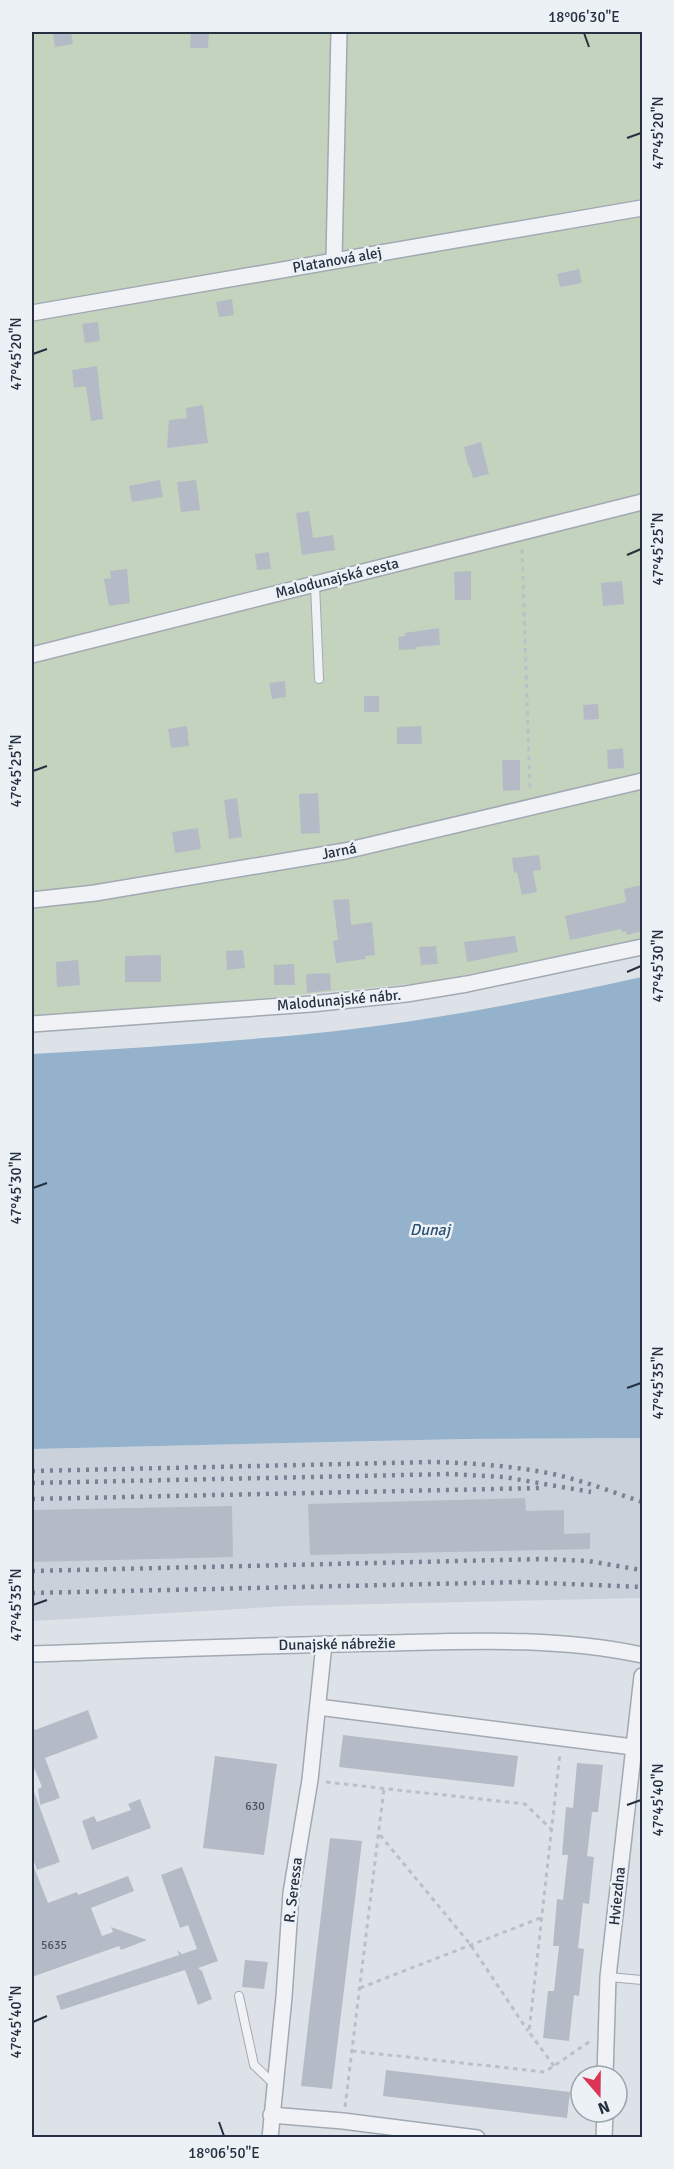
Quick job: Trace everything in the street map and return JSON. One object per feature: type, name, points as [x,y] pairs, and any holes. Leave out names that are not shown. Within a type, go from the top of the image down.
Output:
[{"type":"street","points":[[334,260],[339,32]]},
{"type":"street","name":"Platanová alej","points":[[32,314],[642,208]]},
{"type":"street","name":"Malodunajská cesta","points":[[32,655],[642,502]]},
{"type":"street","name":"Jarná","points":[[32,900],[95,893],[345,851],[642,781]]},
{"type":"street","name":"Malodunajské nábr.","points":[[32,1024],[311,1004],[406,994],[466,984],[642,947]]},
{"type":"street","name":"Dunajské nábrežie","points":[[32,1654],[517,1640],[571,1644],[642,1655]]},
{"type":"street","name":"R. Seressa","points":[[270,2138],[284,1997],[291,1893],[309,1780],[324,1644]]},
{"type":"street","name":"Hviezdna","points":[[605,2064],[608,1977],[642,1676]]},
{"type":"street","points":[[318,1707],[633,1747]]},
{"type":"street","points":[[271,2115],[343,2121],[477,2138]]},
{"type":"lane","points":[[315,584],[319,679]]},
{"type":"lane","points":[[608,1977],[642,1980]]},
{"type":"lane","points":[[239,1996],[254,2065],[274,2084]]},
{"type":"path","points":[[521,533],[530,808]]},
{"type":"path","points":[[529,2032],[562,1737]]},
{"type":"path","points":[[309,1780],[525,1804],[552,1830]]},
{"type":"path","points":[[343,2121],[384,1788]]},
{"type":"path","points":[[380,1834],[470,1944],[554,2066]]},
{"type":"path","points":[[359,1988],[543,1917]]},
{"type":"path","points":[[352,2051],[545,2072],[588,2043],[606,2018]]},
{"type":"shaded area","points":[[642,1438],[642,1598],[288,1606],[32,1621],[32,1449],[464,1439]]},
{"type":"green space","points":[[32,32],[642,32],[642,941],[420,983],[175,1007],[32,1016]]},
{"type":"water","name":"Dunaj","points":[[642,977],[642,1438],[464,1439],[32,1449],[32,1054],[298,1035],[385,1025],[557,995]]},
{"type":"building","points":[[53,32],[71,32],[73,44],[55,47]]},
{"type":"building","points":[[191,32],[209,32],[208,48],[190,48]]},
{"type":"building","points":[[579,269],[582,283],[560,287],[557,274]]},
{"type":"building","points":[[232,299],[234,315],[219,317],[216,302]]},
{"type":"building","points":[[98,322],[100,341],[85,343],[82,324]]},
{"type":"building","points":[[97,366],[103,419],[91,421],[86,386],[74,388],[72,370]]},
{"type":"building","points":[[203,405],[208,443],[167,448],[169,420],[187,418],[186,408]]},
{"type":"building","points":[[481,442],[489,474],[473,478],[464,447]]},
{"type":"building","points":[[160,480],[163,497],[132,502],[129,486]]},
{"type":"building","points":[[196,480],[200,510],[181,512],[177,482]]},
{"type":"building","points":[[309,511],[313,538],[333,535],[335,550],[302,555],[296,513]]},
{"type":"building","points":[[269,552],[271,569],[257,570],[255,554]]},
{"type":"building","points":[[127,569],[130,603],[109,606],[104,579],[111,578],[110,571]]},
{"type":"building","points":[[471,571],[471,600],[455,600],[454,572]]},
{"type":"building","points":[[622,581],[624,604],[603,606],[601,583]]},
{"type":"building","points":[[439,628],[440,645],[399,650],[398,637],[405,636],[405,633]]},
{"type":"building","points":[[285,681],[286,697],[272,699],[269,683]]},
{"type":"building","points":[[364,696],[379,696],[379,712],[364,712]]},
{"type":"building","points":[[598,704],[599,719],[584,720],[583,705]]},
{"type":"building","points":[[187,726],[189,746],[171,748],[168,729]]},
{"type":"building","points":[[421,726],[422,744],[397,744],[397,727]]},
{"type":"building","points":[[623,748],[624,768],[608,769],[607,750]]},
{"type":"building","points":[[502,760],[520,760],[520,790],[503,791]]},
{"type":"building","points":[[318,793],[320,833],[301,834],[299,794]]},
{"type":"building","points":[[237,798],[242,837],[229,839],[224,800]]},
{"type":"building","points":[[198,828],[201,849],[175,853],[172,832]]},
{"type":"building","points":[[539,855],[541,870],[533,871],[537,892],[522,895],[517,872],[514,873],[512,858]]},
{"type":"building","points":[[642,885],[642,931],[627,935],[626,931],[622,932],[621,929],[570,940],[565,916],[626,902],[624,889]]},
{"type":"building","points":[[349,899],[351,925],[372,922],[375,955],[365,956],[366,959],[336,963],[333,941],[338,940],[333,900]]},
{"type":"building","points":[[515,936],[518,952],[467,962],[464,942]]},
{"type":"building","points":[[436,946],[438,964],[421,965],[419,947]]},
{"type":"building","points":[[243,950],[245,968],[227,970],[226,951]]},
{"type":"building","points":[[161,955],[161,982],[125,982],[125,956]]},
{"type":"building","points":[[78,960],[80,985],[57,987],[56,962]]},
{"type":"building","points":[[294,964],[295,985],[274,985],[274,965]]},
{"type":"building","points":[[330,973],[331,990],[307,993],[306,974]]},
{"type":"building","points":[[525,1498],[526,1511],[564,1510],[564,1534],[590,1533],[590,1549],[310,1555],[308,1504]]},
{"type":"building","points":[[232,1506],[233,1557],[32,1562],[32,1510]]},
{"type":"building","points":[[88,1710],[98,1738],[45,1758],[60,1798],[40,1805],[38,1789],[42,1787],[32,1763],[32,1726],[35,1730]]},
{"type":"building","points":[[343,1735],[518,1756],[514,1787],[339,1767]]},
{"type":"building","points":[[215,1756],[277,1764],[264,1855],[203,1848]]},
{"type":"building","points":[[577,1763],[603,1765],[598,1812],[592,1812],[587,1856],[594,1857],[589,1904],[583,1903],[578,1948],[584,1949],[579,1996],[574,1995],[569,2041],[543,2038],[548,1991],[554,1991],[559,1946],[553,1946],[557,1899],[563,1900],[568,1855],[562,1855],[566,1807],[573,1808]]},
{"type":"building","points":[[33,1789],[60,1862],[37,1870],[32,1856]]},
{"type":"building","points":[[140,1799],[151,1828],[92,1850],[82,1821],[94,1816],[97,1822],[131,1810],[128,1804]]},
{"type":"building","points":[[330,1838],[362,1841],[332,2089],[301,2086]]},
{"type":"building","points":[[32,1862],[48,1903],[77,1892],[78,1895],[128,1876],[134,1891],[91,1908],[102,1936],[113,1932],[111,1927],[147,1940],[121,1950],[119,1946],[32,1977]]},
{"type":"building","points":[[182,1867],[218,1961],[198,1968],[202,1971],[212,1999],[198,2005],[185,1970],[61,2010],[56,1996],[179,1955],[177,1950],[182,1954],[197,1949],[188,1925],[180,1928],[161,1875]]},
{"type":"building","points":[[245,1960],[268,1962],[264,1989],[242,1987]]},
{"type":"building","points":[[386,2070],[569,2092],[569,2101],[567,2118],[383,2096]]},
{"type":"railway","points":[[32,1471],[463,1463],[553,1474],[642,1502]]},
{"type":"railway","points":[[32,1483],[450,1474],[504,1477],[591,1492]]},
{"type":"railway","points":[[32,1499],[540,1488]]},
{"type":"railway","points":[[32,1571],[543,1559],[588,1561],[642,1570]]},
{"type":"railway","points":[[32,1593],[520,1582],[642,1587]]}]
